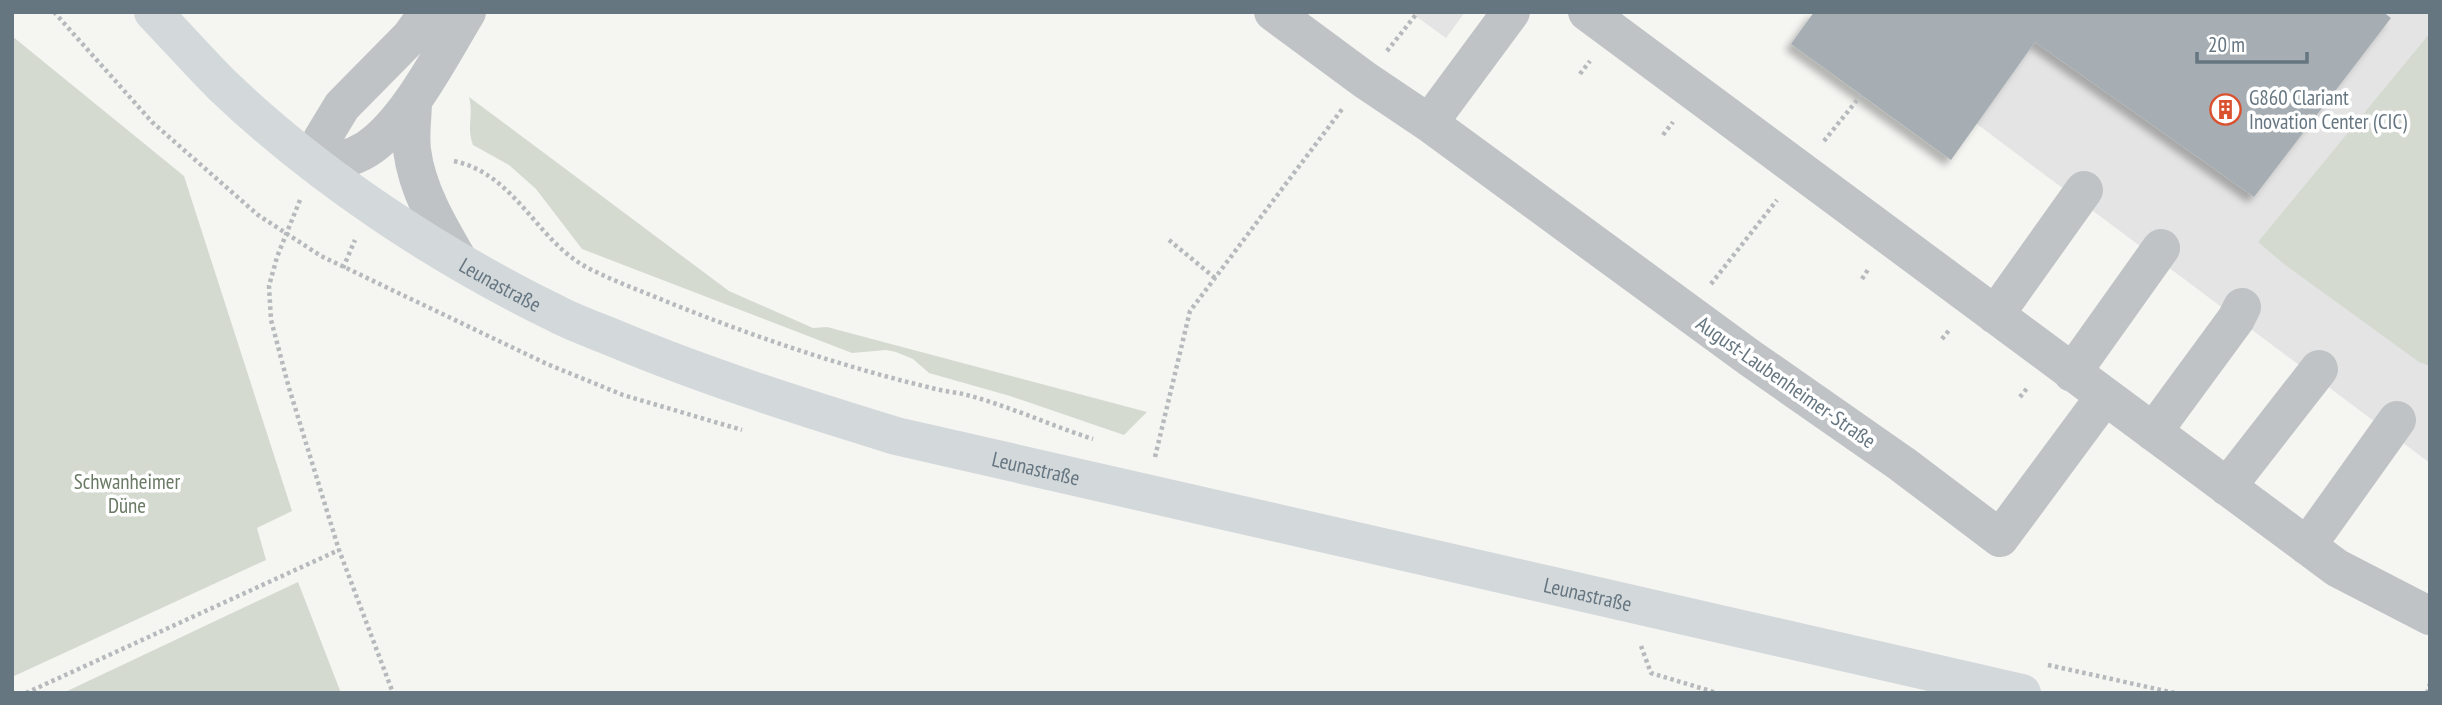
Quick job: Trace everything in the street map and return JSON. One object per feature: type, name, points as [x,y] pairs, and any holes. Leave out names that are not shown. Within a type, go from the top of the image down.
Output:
[{"type":"main road","name":"Leunastraße","points":[[153,12],[223,85],[315,163],[390,217],[459,261],[559,315],[659,357],[771,397],[896,436],[2031,678]]},
{"type":"street","points":[[428,12],[394,54],[342,106],[322,139],[315,163],[333,163],[367,149],[384,135],[413,100],[467,12]]},
{"type":"street","name":"August-Laubenheimer-Straße","points":[[1273,12],[1783,382],[1902,464],[2000,538],[2105,396]]},
{"type":"street","points":[[1429,123],[1511,12]]},
{"type":"street","points":[[1587,12],[2337,568],[2423,603]]},
{"type":"street","points":[[413,100],[412,149],[418,173],[436,224],[459,261]]},
{"type":"street","points":[[1996,315],[2084,190]]},
{"type":"street","points":[[2072,373],[2161,248]]},
{"type":"street","points":[[2153,432],[2242,307]]},
{"type":"street","points":[[2227,487],[2319,369]]},
{"type":"street","points":[[2307,546],[2397,420]]},
{"type":"path","points":[[54,12],[152,122],[258,215],[344,268]]},
{"type":"path","points":[[1144,454],[1155,457],[1190,311],[1418,12]]},
{"type":"path","points":[[1689,312],[1862,94]]},
{"type":"path","points":[[454,161],[471,165],[522,203],[567,255],[590,270],[737,329],[812,355],[932,388],[964,394],[1100,441]]},
{"type":"path","points":[[288,234],[277,257],[269,286],[271,320],[339,550],[393,693]]},
{"type":"path","points":[[1169,240],[1215,278]]},
{"type":"path","points":[[26,693],[339,550]]},
{"type":"path","points":[[1641,646],[1651,673],[1717,693]]},
{"type":"path","points":[[2031,678],[2175,693]]},
{"type":"path","points":[[2427,693],[2430,684]]},
{"type":"shaded area","points":[[1410,12],[1465,12],[1446,38]]},
{"type":"shaded area","points":[[1814,12],[2430,12],[2430,463],[1977,124],[1862,94],[1791,44]]},
{"type":"green space","points":[[2430,33],[2430,366],[2419,362],[2284,264],[2258,242]]},
{"type":"green space","name":"Schwanheimer Düne","points":[[12,36],[184,176],[292,511],[257,528],[266,560],[12,677]]},
{"type":"green space","points":[[469,97],[729,291],[813,328],[827,327],[1147,412],[1124,435],[1010,396],[929,373],[913,359],[896,352],[886,350],[852,353],[582,249],[536,189],[509,165],[473,145]]},
{"type":"green space","points":[[298,582],[341,693],[63,693]]},
{"type":"building","name":"G860 Clariant Inovation Center (CIC)","points":[[1814,12],[2383,12],[2391,18],[2254,197],[2035,42],[1951,160],[1791,44]]},
{"type":"place","name":"G860 Clariant Inovation Center (CIC)","points":[[2226,109]]}]
